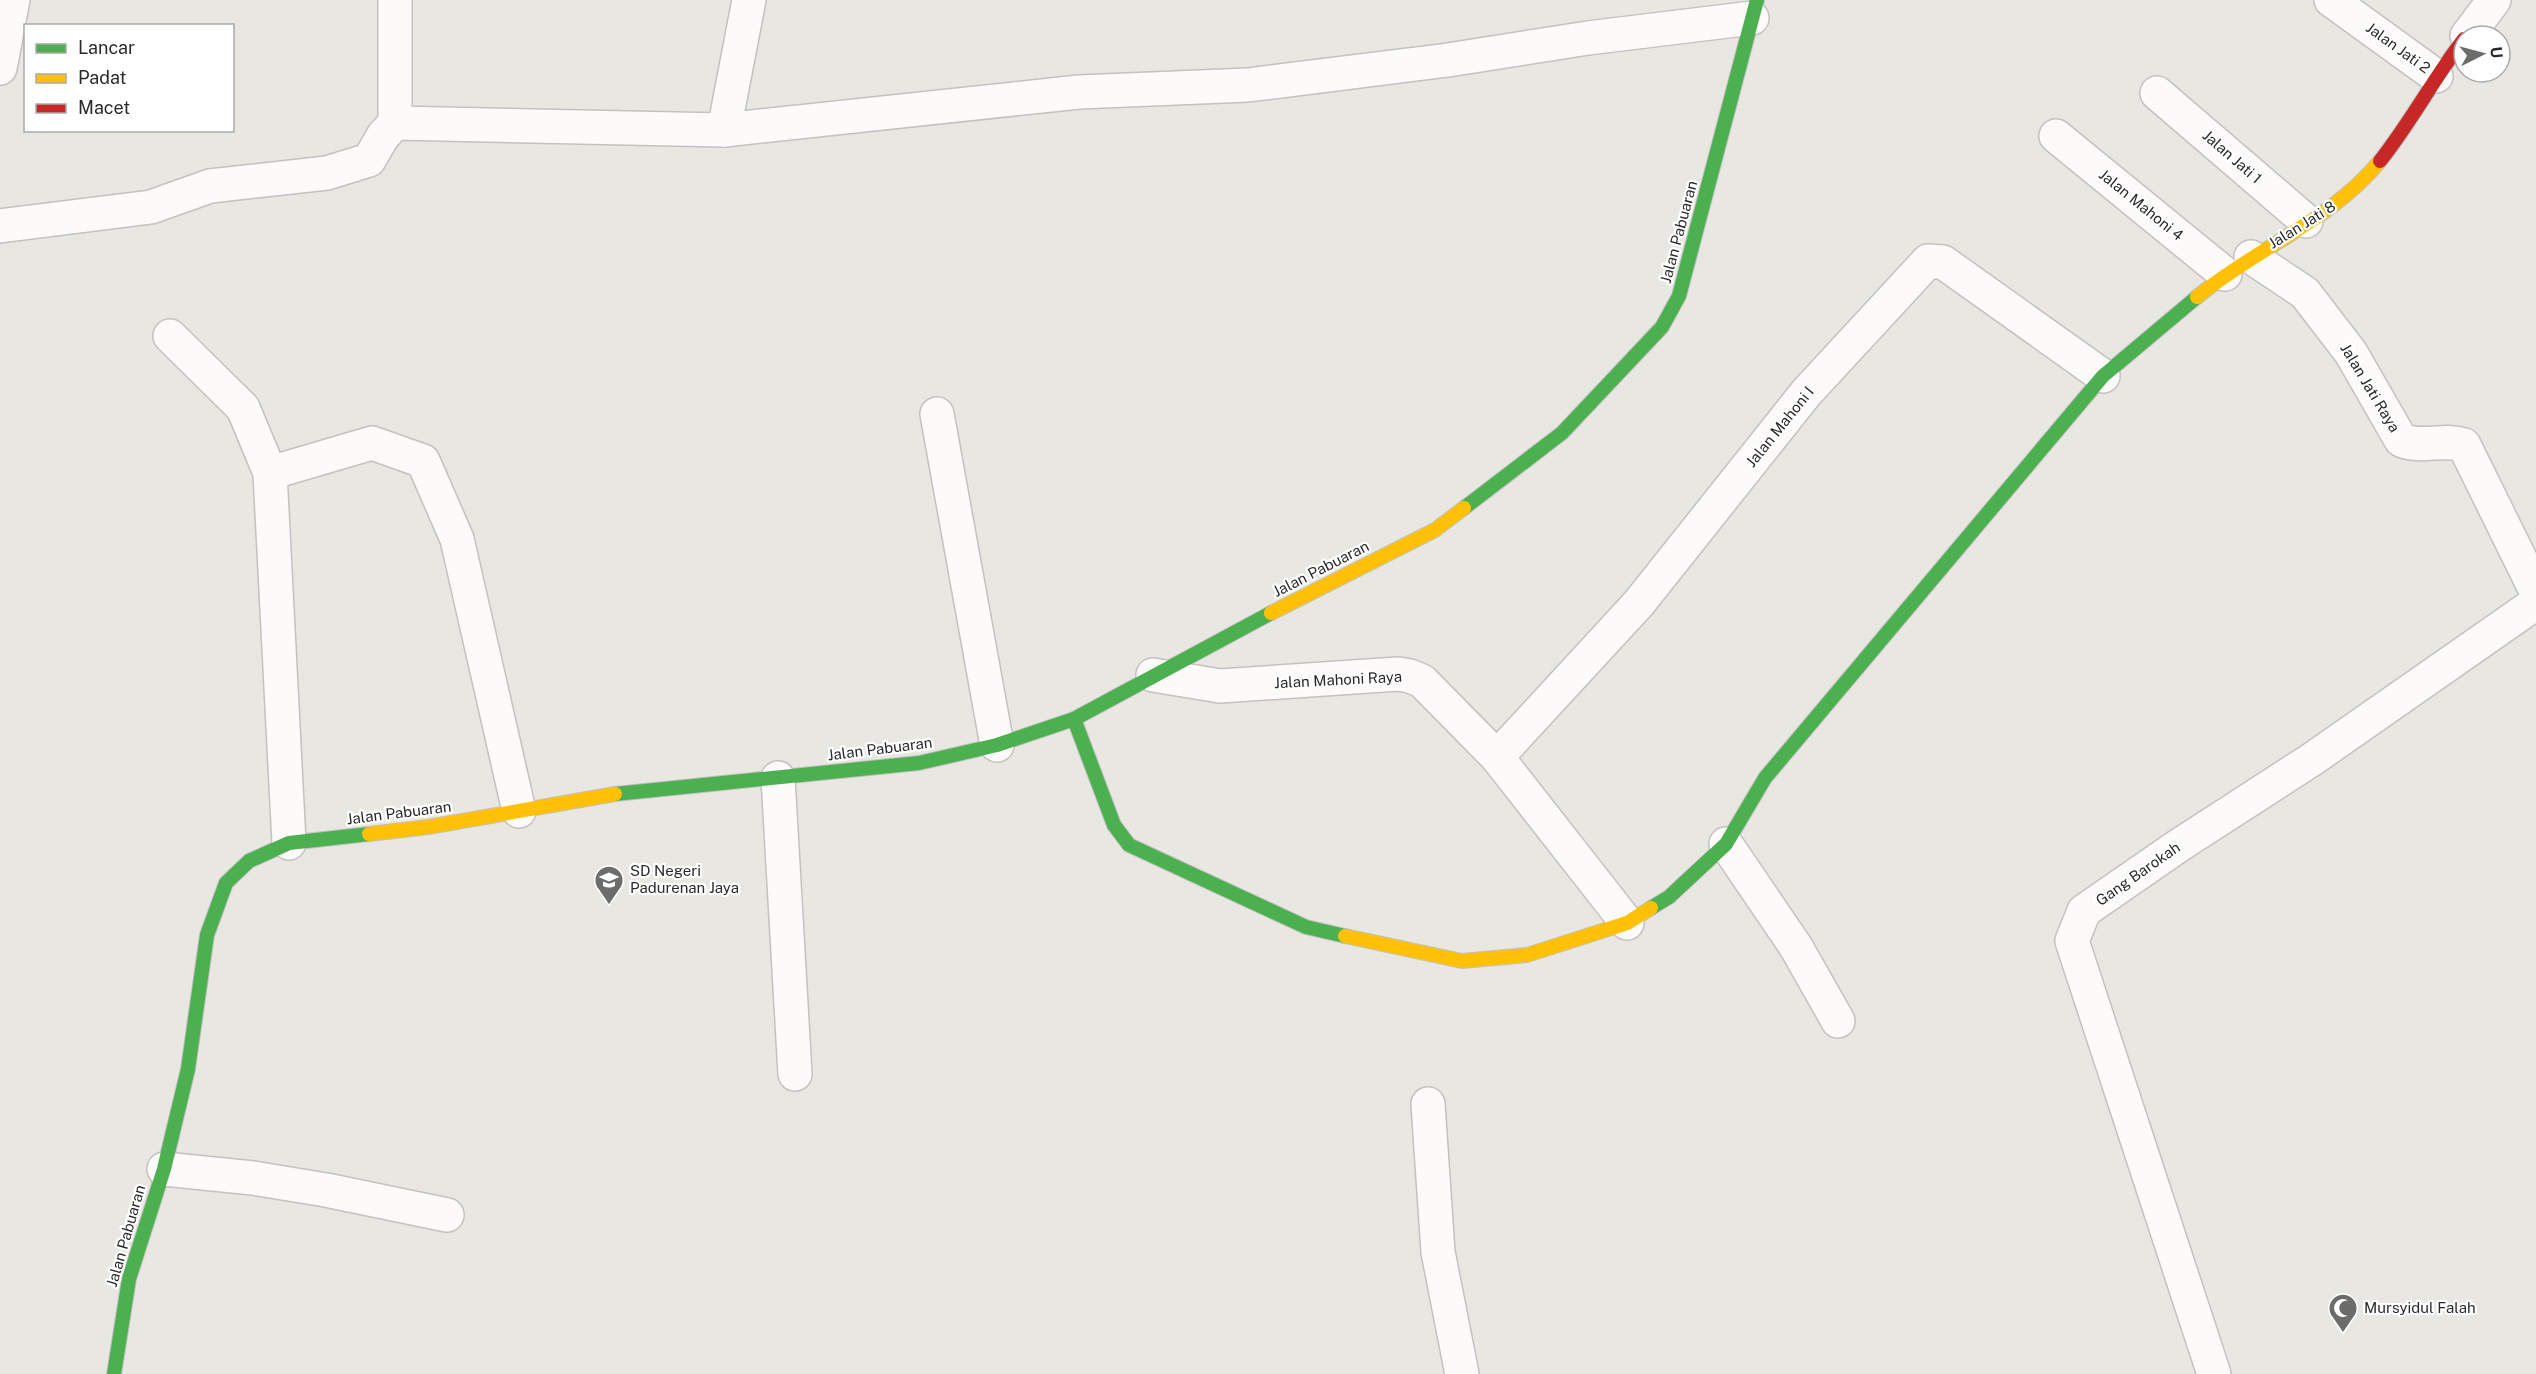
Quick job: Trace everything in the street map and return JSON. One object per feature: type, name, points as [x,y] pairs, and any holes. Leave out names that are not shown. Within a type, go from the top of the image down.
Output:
[{"type":"street","points":[[0,68],[13,0]]},
{"type":"street","points":[[0,226],[151,207],[210,186],[327,173],[369,160],[394,123],[395,0]]},
{"type":"street","points":[[724,130],[749,0]]},
{"type":"street","name":"Jalan Jati 2","points":[[2331,0],[2436,76]]},
{"type":"street","name":"Jalan Jati 8","points":[[2476,24],[2494,0]]},
{"type":"street","points":[[394,123],[724,130],[1079,92],[1248,85],[1448,60],[1754,9]]},
{"type":"street","name":"Jalan Pabuaran","points":[[114,1374],[129,1279],[164,1169],[188,1069],[207,935],[225,883],[249,861],[289,843],[428,827],[629,791],[919,763],[997,745],[1074,719],[1153,675],[1435,530],[1562,433],[1634,360],[1662,327],[1679,297],[1754,9]]},
{"type":"street","name":"Jalan Jati 8","points":[[1074,719],[1114,825],[1129,845],[1306,927],[1462,961],[1527,955],[1627,923],[1670,897],[1726,844],[1765,778],[2103,376],[2238,266],[2347,196],[2369,174],[2402,133],[2436,76],[2452,55]]},
{"type":"street","name":"Jalan Jati 1","points":[[2157,93],[2306,221]]},
{"type":"street","name":"Jalan Mahoni 4","points":[[2056,136],[2238,266]]},
{"type":"street","name":"Jalan Mahoni I","points":[[1497,757],[1639,603],[1806,393],[1924,264],[1933,260],[1943,262],[2103,376]]},
{"type":"street","name":"Jalan Jati Raya","points":[[2238,266],[2305,294],[2351,353],[2401,440],[2418,444],[2453,441],[2464,445],[2536,591]]},
{"type":"street","points":[[170,336],[243,408],[270,473],[289,843]]},
{"type":"street","points":[[937,414],[997,745]]},
{"type":"street","points":[[270,473],[372,443],[423,461],[457,539],[519,812]]},
{"type":"street","name":"Gang Barokah","points":[[2214,1374],[2072,941],[2084,910],[2178,846],[2312,760],[2536,603]]},
{"type":"street","name":"Jalan Mahoni Raya","points":[[1153,675],[1220,686],[1388,674],[1410,676],[1422,681],[1497,757],[1627,923]]},
{"type":"street","points":[[777,778],[795,1074]]},
{"type":"street","points":[[1726,844],[1796,947],[1838,1021]]},
{"type":"street","points":[[1428,1104],[1438,1252],[1462,1374]]},
{"type":"street","points":[[164,1169],[253,1178],[326,1190],[447,1215]]},
{"type":"traffic: fast","points":[[1464,508],[1562,433],[1662,327],[1679,296],[1757,0]]},
{"type":"traffic: fast","points":[[1651,908],[1669,897],[1726,844],[1765,778],[2103,376],[2197,297]]},
{"type":"traffic: fast","points":[[615,794],[919,763],[997,745],[1074,719],[1271,613]]},
{"type":"traffic: fast","points":[[1074,719],[1114,825],[1129,845],[1306,927],[1345,936]]},
{"type":"traffic: fast","points":[[114,1374],[129,1279],[164,1169],[188,1069],[207,935],[226,883],[249,861],[289,843],[369,834]]},
{"type":"traffic: slow","points":[[2197,297],[2339,200],[2361,182],[2380,161]]},
{"type":"traffic: slow","points":[[1271,613],[1435,530],[1464,508]]},
{"type":"traffic: slow","points":[[369,834],[428,827],[615,794]]},
{"type":"traffic: slow","points":[[1345,936],[1462,961],[1527,955],[1627,923],[1651,908]]},
{"type":"traffic: jam","points":[[2380,161],[2452,56]]},
{"type":"place","name":"SD Negeri Padurenan Jaya","points":[[609,906]]},
{"type":"place","name":"Mursyidul Falah","points":[[2343,1334]]}]
